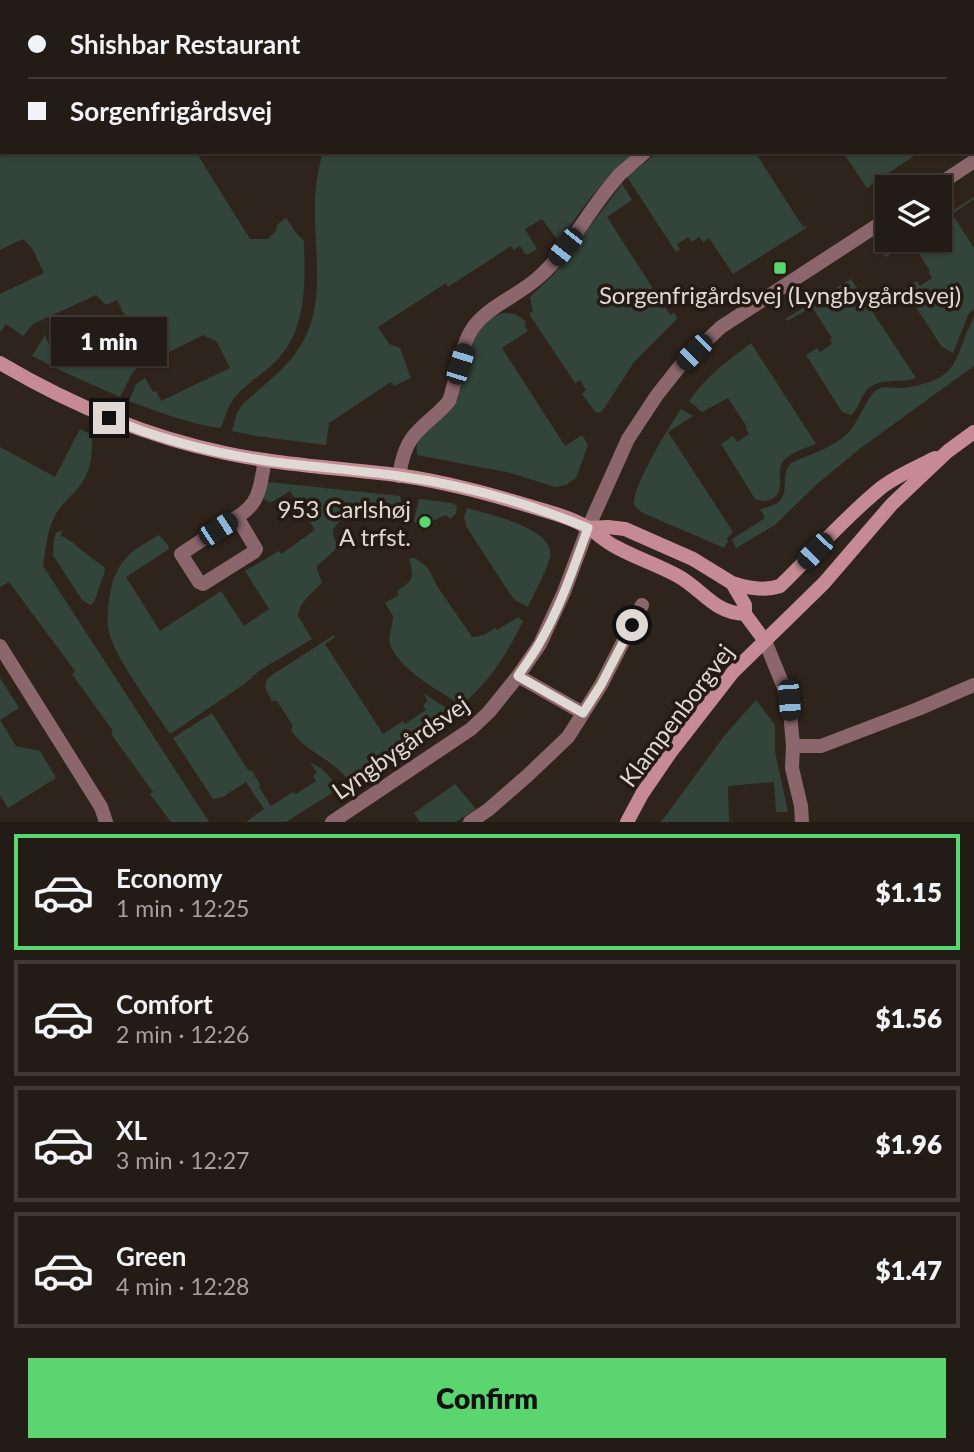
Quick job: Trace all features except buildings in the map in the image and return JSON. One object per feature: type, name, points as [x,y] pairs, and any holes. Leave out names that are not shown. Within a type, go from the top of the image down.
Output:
[{"type":"street","points":[[398,476],[410,440],[449,401],[469,334],[476,324],[530,286],[541,275],[561,253],[619,175],[643,154]]},
{"type":"street","points":[[952,176],[974,161]]},
{"type":"street","name":"Lyngbygårdsvej","points":[[332,822],[471,729],[489,712],[518,676],[540,644],[549,625],[628,439],[680,366],[721,327],[875,227]]},
{"type":"street","points":[[0,363],[68,401],[116,422],[189,444],[265,460],[464,487],[550,512],[588,528],[617,548],[677,575],[714,605],[731,613],[745,614]]},
{"type":"street","name":"Klampenborgvej","points":[[627,822],[670,753],[733,672],[824,583],[892,504],[948,451],[974,432]]},
{"type":"street","points":[[588,528],[608,527],[640,535],[693,559],[732,583],[744,587],[780,586],[882,488],[948,451]]},
{"type":"street","points":[[237,517],[256,549],[203,584],[199,582],[181,554],[237,517],[245,512],[256,500],[265,460]]},
{"type":"street","points":[[732,583],[745,605],[745,614],[765,641],[789,700],[792,768],[802,822]]},
{"type":"street","points":[[470,822],[488,810],[568,737],[601,685],[642,605]]},
{"type":"street","points":[[0,646],[101,807],[106,822]]},
{"type":"street","points":[[518,676],[583,713]]},
{"type":"street","points":[[793,746],[821,746],[974,685]]},
{"type":"green space","points":[[0,154],[197,154],[250,239],[268,239],[276,231],[277,225],[286,218],[304,241],[299,318],[294,333],[278,359],[236,397],[221,428],[186,421],[129,401],[136,384],[145,378],[161,401],[230,368],[217,342],[203,335],[137,368],[120,397],[32,356],[45,335],[51,350],[56,348],[60,357],[129,325],[117,300],[106,305],[96,295],[33,324],[23,336],[6,324],[0,332],[0,294],[44,273],[32,248],[23,239],[0,250]]},
{"type":"green space","points":[[323,154],[632,154],[602,183],[559,242],[542,219],[525,229],[537,249],[526,255],[520,246],[514,250],[511,246],[448,287],[446,283],[378,327],[389,344],[400,348],[411,378],[394,386],[391,382],[329,423],[326,445],[232,431],[242,405],[286,364],[308,332],[316,297],[317,179]]},
{"type":"green space","points":[[656,154],[756,154],[806,228],[733,274],[709,238],[703,242],[699,237],[692,242],[688,237],[677,244],[680,250],[676,252],[627,177]]},
{"type":"green space","points":[[844,154],[917,154],[885,175],[875,175],[875,182],[867,188]]},
{"type":"green space","points":[[622,184],[632,200],[607,217],[670,315],[674,313],[677,318],[634,362],[603,410],[596,413],[582,394],[586,390],[580,380],[575,383],[529,314],[533,311],[530,298],[554,274]]},
{"type":"green space","points":[[974,197],[952,214],[952,211]]},
{"type":"green space","points":[[952,214],[974,248],[974,309],[969,313],[953,353],[942,347],[904,289],[917,281],[920,286],[932,278],[918,252],[952,252]]},
{"type":"green space","points":[[851,279],[916,378],[871,386],[851,415],[842,412],[806,355],[817,348],[820,352],[832,344],[832,338],[812,307],[787,321],[785,319]]},
{"type":"green space","points":[[504,313],[521,318],[526,322],[528,331],[502,348],[565,446],[582,435],[588,445],[576,478],[566,485],[555,487],[511,473],[417,455],[419,439],[448,412],[457,399],[471,348],[482,326]]},
{"type":"green space","points":[[974,317],[974,366],[862,447],[817,484],[775,525],[736,548],[732,539],[765,518],[760,509],[772,506],[783,496],[785,477],[791,463],[828,447],[848,433],[878,389],[924,384],[947,372],[958,356]]},
{"type":"green space","points":[[751,343],[816,444],[784,460],[780,468],[779,492],[772,499],[765,501],[755,499],[721,444],[733,436],[737,442],[749,434],[728,398],[702,412],[689,401],[710,377]]},
{"type":"green space","points":[[681,409],[693,416],[668,432],[733,532],[727,538],[724,548],[641,512],[634,505],[645,471]]},
{"type":"green space","points":[[80,429],[92,435],[90,465],[81,485],[61,506],[54,518],[47,538],[43,566],[209,822],[171,822],[111,734],[113,731],[72,674],[75,671],[9,582],[0,587],[0,447],[55,477]]},
{"type":"green space","points":[[268,482],[400,496],[401,501],[395,516],[389,518],[368,503],[352,511],[334,529],[337,546],[317,566],[322,583],[301,606],[298,616],[312,639],[259,671],[243,685],[170,734],[125,666],[111,639],[108,615],[114,579],[128,556],[159,535],[169,549],[126,577],[160,631],[221,591],[244,626],[269,609],[245,571],[279,551],[281,554],[315,530],[290,491],[270,503],[264,499]]},
{"type":"green space","points":[[419,499],[452,503],[457,506],[456,513],[451,519],[445,515],[433,521],[429,514],[415,523]]},
{"type":"green space","points":[[467,508],[504,518],[532,530],[549,547],[550,557],[528,607],[510,594],[466,526],[464,517]]},
{"type":"green space","points":[[63,530],[60,535],[104,567],[94,602],[90,605],[82,600],[53,555],[56,533]]},
{"type":"green space","points":[[409,558],[415,558],[428,568],[472,637],[495,628],[497,630],[518,617],[523,621],[496,668],[479,689],[459,707],[408,669],[390,644],[393,616],[385,603],[399,595],[397,591],[410,581],[412,574]]},
{"type":"green space","points":[[334,635],[335,637],[325,644],[383,734],[426,710],[423,705],[428,701],[423,693],[452,714],[349,781],[297,738],[291,730],[293,726],[277,701],[272,701],[265,687],[267,679],[272,675]]},
{"type":"green space","points":[[0,678],[19,708],[0,720]]},
{"type":"green space","points":[[756,700],[775,725],[775,752],[788,812],[776,812],[774,782],[728,786],[729,822],[661,822],[725,735]]},
{"type":"green space","points":[[212,713],[248,770],[252,771],[271,806],[316,781],[313,776],[317,773],[310,762],[322,769],[340,788],[286,822],[246,822],[264,809],[246,782],[223,797],[213,799],[173,738]]},
{"type":"green space","points":[[0,720],[16,746],[40,751],[56,778],[8,808],[0,795]]},
{"type":"green space","points":[[455,784],[476,809],[456,822],[420,822],[414,813]]},
{"type":"place","name":"Sorgenfrigårdsvej (Lyngbygårdsvej)","points":[[780,268]]},
{"type":"place","name":"953 Carlshøj A trfst.","points":[[425,522]]},
{"type":"route","points":[[109,418],[152,434],[244,457],[464,487],[550,512],[588,528],[549,625],[540,644],[518,676],[583,713],[601,685],[632,625]]}]
